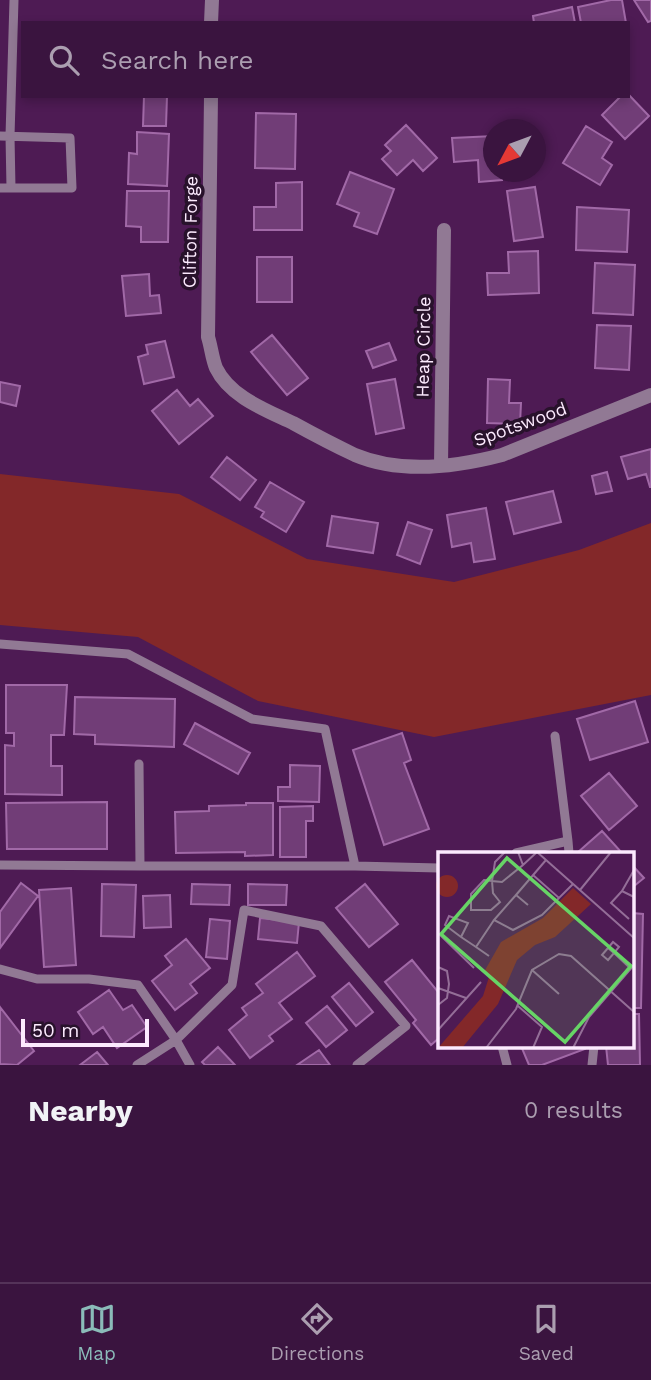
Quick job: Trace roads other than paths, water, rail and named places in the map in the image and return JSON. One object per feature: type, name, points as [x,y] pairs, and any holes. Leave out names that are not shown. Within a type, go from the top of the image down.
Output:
[{"type":"street","points":[[211,21],[212,0]]},
{"type":"street","name":"Clifton Forge","points":[[211,98],[208,337],[216,368]]},
{"type":"street","name":"Heap Circle","points":[[441,466],[444,230]]},
{"type":"street","name":"Spotswood","points":[[216,368],[231,387],[250,402],[357,456],[405,466],[441,466],[502,455],[651,395]]},
{"type":"lane","points":[[11,188],[5,136],[14,0]]},
{"type":"lane","points":[[0,188],[72,188],[71,138],[5,136]]},
{"type":"lane","points":[[0,644],[128,654],[253,719],[325,729],[355,866]]},
{"type":"lane","points":[[555,736],[569,852]]},
{"type":"lane","points":[[139,764],[140,866]]},
{"type":"lane","points":[[520,852],[568,841]]},
{"type":"lane","points":[[0,865],[438,868]]},
{"type":"lane","points":[[137,1065],[176,1040],[232,985],[244,910],[321,926],[406,1026],[357,1065]]},
{"type":"lane","points":[[0,969],[37,979],[89,979],[138,985],[190,1065]]},
{"type":"lane","points":[[503,1048],[507,1065]]}]
